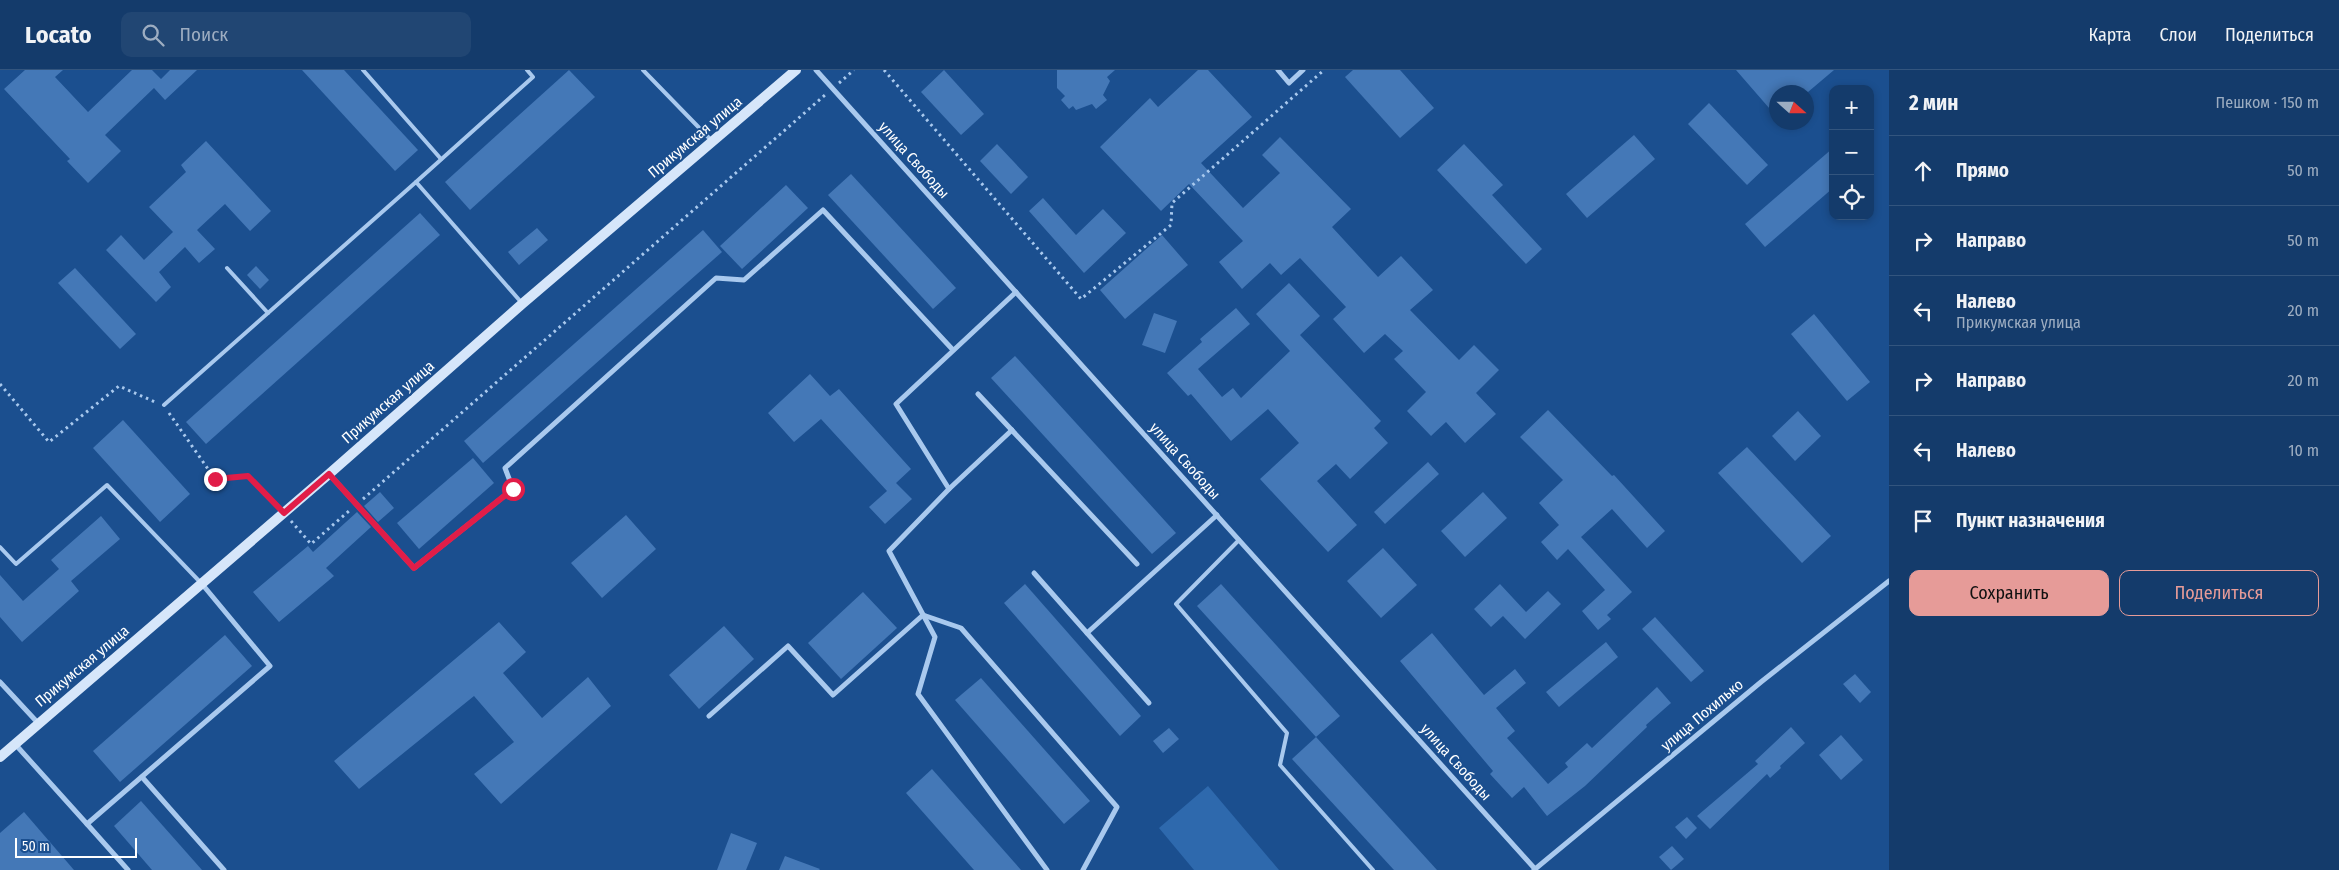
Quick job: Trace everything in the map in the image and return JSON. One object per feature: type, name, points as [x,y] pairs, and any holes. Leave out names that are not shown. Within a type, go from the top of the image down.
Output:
[{"type":"main road","name":"Прикумская улица","points":[[0,757],[329,474],[522,304],[796,70]]},
{"type":"street","name":"улица Свободы","points":[[816,70],[1535,870]]},
{"type":"street","points":[[1278,70],[1289,83],[1303,70]]},
{"type":"street","points":[[329,474],[414,568],[513,489],[505,468],[716,278],[744,280],[823,210],[953,350]]},
{"type":"street","points":[[949,489],[896,404],[1016,292]]},
{"type":"street","points":[[978,394],[1137,564]]},
{"type":"street","points":[[1012,430],[949,489],[889,551],[935,637],[918,694],[1047,870]]},
{"type":"street","points":[[1087,633],[1217,515]]},
{"type":"street","points":[[1034,573],[1149,703]]},
{"type":"street","name":"улица Похилько","points":[[1535,870],[1761,682],[1889,581]]},
{"type":"street","points":[[87,824],[270,666],[202,584]]},
{"type":"street","points":[[709,716],[788,646],[833,695],[923,615]]},
{"type":"street","points":[[923,615],[961,628],[1117,807],[1083,870]]},
{"type":"street","points":[[0,682],[38,723]]},
{"type":"street","points":[[15,744],[128,870]]},
{"type":"street","points":[[142,777],[224,870]]},
{"type":"lane","points":[[363,70],[442,159]]},
{"type":"lane","points":[[164,405],[533,77],[527,70]]},
{"type":"lane","points":[[643,70],[712,142]]},
{"type":"lane","points":[[416,182],[522,304]]},
{"type":"lane","points":[[227,268],[268,313]]},
{"type":"lane","points":[[0,547],[16,564],[107,485],[202,584]]},
{"type":"lane","points":[[1239,540],[1176,604],[1287,732],[1280,765],[1373,870]]},
{"type":"path","points":[[843,70],[848,75]]},
{"type":"path","points":[[0,384],[49,442],[118,386],[164,405],[215,479],[248,476],[311,544],[854,70]]},
{"type":"path","points":[[884,70],[1080,299],[1170,225],[1172,203],[1324,70]]},
{"type":"shaded area","points":[[1208,786],[1279,870],[1194,870],[1159,828]]},
{"type":"building","points":[[25,70],[63,70],[55,77],[88,112],[132,70],[152,70],[161,79],[170,70],[197,70],[165,100],[154,88],[105,135],[121,151],[88,183],[67,161],[70,159],[4,89]]},
{"type":"building","points":[[302,70],[344,70],[418,150],[395,171]]},
{"type":"building","points":[[569,70],[595,97],[470,210],[445,182]]},
{"type":"building","points":[[944,70],[984,114],[961,135],[921,92]]},
{"type":"building","points":[[1057,70],[1115,70],[1107,77],[1110,81],[1103,95],[1107,100],[1096,109],[1092,104],[1076,110],[1073,106],[1069,109],[1061,100],[1065,96],[1057,88]]},
{"type":"building","points":[[1198,70],[1208,70],[1252,117],[1201,163],[1243,208],[1280,173],[1262,155],[1280,137],[1351,209],[1332,227],[1378,277],[1401,256],[1433,290],[1410,310],[1459,360],[1474,345],[1499,370],[1476,393],[1496,414],[1465,443],[1446,422],[1431,436],[1407,411],[1426,392],[1394,359],[1403,351],[1385,334],[1364,353],[1333,319],[1346,307],[1300,258],[1281,275],[1270,263],[1242,289],[1219,262],[1243,241],[1189,184],[1161,211],[1100,147],[1150,98],[1158,107]]},
{"type":"building","points":[[1353,70],[1400,70],[1434,108],[1400,138],[1345,77]]},
{"type":"building","points":[[1736,70],[1834,70],[1814,87],[1814,85],[1769,85],[1769,108]]},
{"type":"building","points":[[1709,103],[1768,165],[1747,185],[1688,124]]},
{"type":"building","points":[[1634,135],[1655,159],[1587,218],[1566,194]]},
{"type":"building","points":[[206,141],[271,211],[250,231],[225,204],[197,230],[215,249],[199,263],[185,247],[159,272],[171,287],[156,302],[106,250],[121,235],[144,260],[173,232],[149,207],[186,172],[181,165]]},
{"type":"building","points":[[997,144],[1028,177],[1011,194],[980,161]]},
{"type":"building","points":[[1464,144],[1503,185],[1492,195],[1542,249],[1526,264],[1437,170]]},
{"type":"building","points":[[1829,151],[1829,191],[1765,247],[1745,224]]},
{"type":"building","points":[[851,174],[956,288],[933,309],[828,195]]},
{"type":"building","points":[[786,185],[808,208],[742,269],[720,246]]},
{"type":"building","points":[[1043,198],[1076,235],[1103,209],[1126,233],[1084,273],[1029,211]]},
{"type":"building","points":[[420,213],[440,235],[206,444],[186,422]]},
{"type":"building","points":[[537,228],[548,240],[519,265],[508,252]]},
{"type":"building","points":[[703,230],[722,252],[483,463],[464,441]]},
{"type":"building","points":[[1162,235],[1188,265],[1125,319],[1100,290]]},
{"type":"building","points":[[256,266],[269,280],[260,289],[247,275]]},
{"type":"building","points":[[75,268],[136,334],[120,349],[58,283]]},
{"type":"building","points":[[1289,283],[1320,316],[1300,335],[1381,421],[1374,428],[1388,443],[1350,479],[1336,464],[1317,481],[1357,525],[1328,552],[1260,479],[1299,443],[1268,409],[1231,441],[1191,394],[1188,396],[1167,373],[1202,342],[1200,339],[1236,308],[1250,324],[1198,369],[1222,397],[1233,388],[1241,398],[1290,351],[1256,314]]},
{"type":"building","points":[[1154,313],[1177,321],[1165,353],[1142,345]]},
{"type":"building","points":[[1814,314],[1870,382],[1847,401],[1791,334]]},
{"type":"building","points":[[1015,356],[1176,533],[1152,554],[991,378]]},
{"type":"building","points":[[810,374],[830,396],[839,389],[911,469],[896,483],[912,499],[885,524],[869,507],[887,491],[821,419],[794,442],[768,413]]},
{"type":"building","points":[[1548,410],[1612,476],[1614,475],[1665,531],[1647,548],[1612,509],[1581,537],[1632,592],[1607,615],[1611,619],[1598,630],[1582,611],[1605,590],[1568,549],[1557,560],[1541,542],[1559,525],[1539,503],[1563,480],[1520,437]]},
{"type":"building","points":[[1798,411],[1821,436],[1795,461],[1772,436]]},
{"type":"building","points":[[123,420],[190,494],[160,522],[93,448]]},
{"type":"building","points":[[1747,447],[1831,536],[1802,563],[1718,473]]},
{"type":"building","points":[[473,458],[494,483],[419,549],[397,523]]},
{"type":"building","points":[[1428,462],[1439,474],[1385,524],[1374,512]]},
{"type":"building","points":[[380,492],[394,508],[378,522],[364,506]]},
{"type":"building","points":[[1483,492],[1507,518],[1465,557],[1441,531]]},
{"type":"building","points":[[357,512],[371,527],[326,568],[334,576],[279,622],[253,592],[308,546],[313,552]]},
{"type":"building","points":[[626,515],[656,549],[602,598],[571,563]]},
{"type":"building","points":[[101,516],[120,539],[71,581],[79,591],[22,642],[0,617],[0,575],[23,601],[59,569],[51,560]]},
{"type":"building","points":[[1383,548],[1417,585],[1381,618],[1347,581]]},
{"type":"building","points":[[1025,584],[1141,716],[1120,736],[1004,603]]},
{"type":"building","points":[[1221,584],[1340,716],[1316,737],[1197,606]]},
{"type":"building","points":[[1500,584],[1526,612],[1548,591],[1561,604],[1525,639],[1503,616],[1491,627],[1474,609]]},
{"type":"building","points":[[863,592],[897,628],[841,679],[808,643]]},
{"type":"building","points":[[1655,617],[1704,671],[1691,682],[1642,629]]},
{"type":"building","points":[[499,622],[526,652],[503,673],[542,718],[588,677],[611,706],[501,804],[474,774],[514,742],[474,696],[359,789],[334,761]]},
{"type":"building","points":[[724,626],[754,659],[699,709],[669,675]]},
{"type":"building","points":[[1432,633],[1484,695],[1515,669],[1526,683],[1496,708],[1515,731],[1507,738],[1548,784],[1568,767],[1565,763],[1587,743],[1592,748],[1657,687],[1671,703],[1646,725],[1647,727],[1585,786],[1547,816],[1524,787],[1512,798],[1490,774],[1493,771],[1400,661]]},
{"type":"building","points":[[225,635],[252,666],[120,782],[93,751]]},
{"type":"building","points":[[1606,642],[1618,657],[1559,707],[1546,692]]},
{"type":"building","points":[[1855,674],[1871,692],[1860,703],[1843,684]]},
{"type":"building","points":[[981,678],[1090,801],[1064,824],[955,700]]},
{"type":"building","points":[[1791,727],[1805,743],[1770,778],[1767,774],[1710,829],[1697,816],[1758,764],[1755,761]]},
{"type":"building","points":[[1169,728],[1179,739],[1163,753],[1153,741]]},
{"type":"building","points":[[1841,735],[1863,760],[1841,780],[1819,755]]},
{"type":"building","points":[[1316,737],[1437,870],[1394,870],[1292,759]]},
{"type":"building","points":[[932,769],[1021,870],[974,870],[906,793]]},
{"type":"building","points":[[141,801],[202,870],[152,870],[114,826]]},
{"type":"building","points":[[24,812],[74,870],[0,870],[0,833]]},
{"type":"building","points":[[1687,817],[1697,828],[1686,839],[1675,827]]},
{"type":"building","points":[[731,833],[757,843],[746,870],[717,870]]},
{"type":"building","points":[[1672,846],[1684,859],[1671,870],[1659,857]]},
{"type":"building","points":[[785,856],[820,869],[779,870]]},
{"type":"route","points":[[215,479],[248,476],[284,513],[329,474],[414,568],[513,489]]}]
